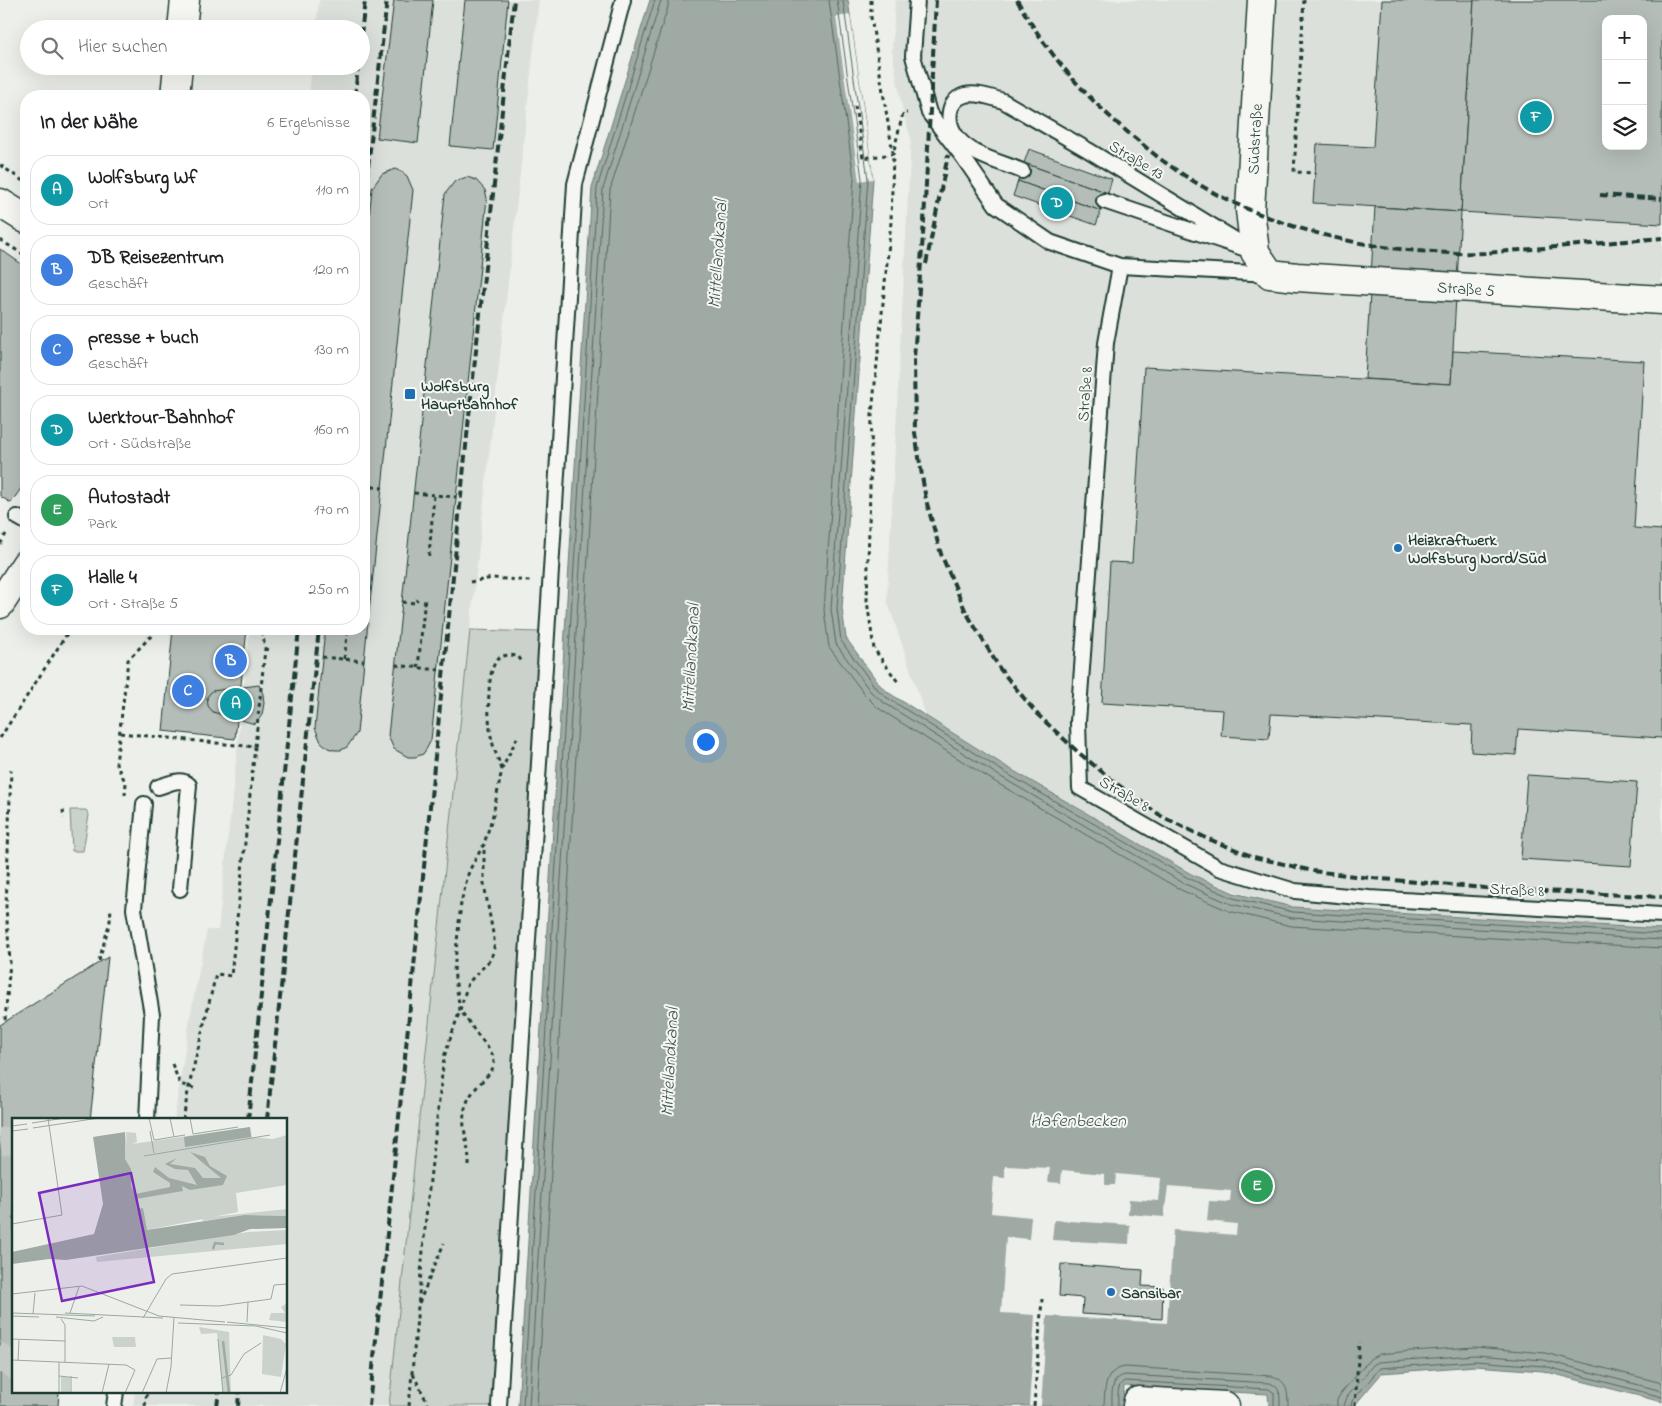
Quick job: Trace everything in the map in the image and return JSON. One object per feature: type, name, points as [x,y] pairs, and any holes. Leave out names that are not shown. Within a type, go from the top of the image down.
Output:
[{"type":"street","points":[[183,20],[184,0]]},
{"type":"street","name":"Südstraße","points":[[1262,0],[1250,210],[1262,263]]},
{"type":"street","points":[[176,90],[177,75]]},
{"type":"street","points":[[0,203],[20,215]]},
{"type":"street","name":"Straße 5","points":[[1262,263],[1297,277],[1662,300]]},
{"type":"street","points":[[0,604],[20,573]]},
{"type":"street","points":[[1137,1406],[1138,1401],[1225,1406]]},
{"type":"lane","points":[[499,1406],[575,184],[623,0]]},
{"type":"lane","points":[[917,0],[913,56],[929,113],[963,157],[996,205],[1050,242],[1120,266],[1262,263]]},
{"type":"lane","name":"Straße 13","points":[[1022,171],[978,154],[957,137],[951,127],[948,115],[953,103],[965,95],[988,97],[1003,102],[1097,156],[1262,263]]},
{"type":"lane","points":[[1104,201],[1262,263]]},
{"type":"lane","name":"Straße 8","points":[[1120,266],[1106,343],[1078,722],[1080,788],[1219,868],[1295,891],[1369,898],[1662,915]]},
{"type":"lane","points":[[158,787],[180,780],[185,781],[189,785],[180,889]]},
{"type":"lane","points":[[144,804],[134,909],[152,1015],[147,1118]]},
{"type":"path","points":[[871,0],[871,17],[893,154],[891,222],[872,414],[867,601],[874,649],[898,682]]},
{"type":"path","points":[[1304,0],[1294,172],[1315,173]]},
{"type":"path","points":[[855,106],[863,158],[893,154]]},
{"type":"path","points":[[893,154],[903,113]]},
{"type":"path","points":[[0,165],[20,179]]},
{"type":"path","points":[[0,240],[20,252]]},
{"type":"path","points":[[370,487],[382,488]]},
{"type":"path","points":[[414,492],[456,497]]},
{"type":"path","points":[[429,556],[434,495]]},
{"type":"path","points":[[470,582],[493,578],[550,582]]},
{"type":"path","points":[[418,668],[425,597]]},
{"type":"path","points":[[402,602],[416,603],[417,599]]},
{"type":"path","points":[[0,738],[66,635]]},
{"type":"path","points":[[126,784],[116,764],[128,660],[152,635]]},
{"type":"path","points":[[183,1118],[189,1086],[216,974],[231,976],[256,747],[265,649],[263,635]]},
{"type":"path","points":[[344,659],[347,635]]},
{"type":"path","points":[[265,649],[272,650]]},
{"type":"path","points":[[502,769],[491,738],[489,694],[492,669],[498,659],[508,654],[518,656],[526,667]]},
{"type":"path","points":[[322,657],[364,661]]},
{"type":"path","points":[[396,666],[438,670]]},
{"type":"path","points":[[469,1166],[470,1154],[463,1122],[464,1109],[470,1095],[492,1072],[494,1061],[492,1052],[460,1010],[454,971],[461,903],[469,871],[484,844],[493,815],[502,769],[520,729]]},
{"type":"path","points":[[120,733],[256,747]]},
{"type":"path","points":[[5,1020],[10,962],[6,907],[12,770]]},
{"type":"path","points":[[63,810],[64,818]]},
{"type":"path","points":[[409,1406],[427,1206],[444,1057],[468,983],[491,959],[494,949],[494,939],[484,884],[484,844]]},
{"type":"path","points":[[180,1084],[197,1089]]},
{"type":"path","points":[[418,1306],[444,1243]]},
{"type":"path","points":[[1034,1406],[1042,1299]]},
{"type":"path","points":[[1355,1406],[1359,1342]]},
{"type":"path","points":[[412,1374],[429,1406]]},
{"type":"shaded area","points":[[319,0],[539,0],[470,630],[389,1406],[133,1406],[135,1394],[288,1394],[288,1118],[174,1118],[190,1017],[207,930],[218,930],[249,635],[370,635],[370,90],[310,90],[311,75],[370,75],[370,20],[317,20]]},
{"type":"shaded area","points":[[895,0],[1662,0],[1662,929],[1293,907],[1234,891],[1191,874],[1040,787],[926,716],[887,600],[911,138],[903,113],[892,51]]},
{"type":"shaded area","points":[[470,630],[540,632],[491,1406],[389,1406]]},
{"type":"shaded area","points":[[70,810],[86,810],[89,815],[83,851],[72,851]]},
{"type":"water","points":[[650,0],[848,0],[873,179],[842,608],[846,638],[879,684],[889,693],[1007,767],[1191,874],[1234,893],[1293,907],[1662,929],[1662,1402],[1543,1371],[1475,1366],[1382,1373],[1354,1406],[1269,1406],[1268,1394],[1124,1386],[1123,1406],[518,1406],[592,187]]},
{"type":"pier","points":[[850,15],[873,179],[859,181],[836,17]]},
{"type":"pier","points":[[1005,1166],[1050,1168],[1048,1182],[1061,1183],[1062,1170],[1105,1174],[1105,1185],[1115,1185],[1116,1174],[1161,1178],[1159,1201],[1129,1199],[1128,1214],[1164,1217],[1168,1186],[1231,1191],[1230,1202],[1209,1201],[1207,1221],[1237,1224],[1236,1235],[1173,1230],[1167,1323],[1047,1316],[1041,1406],[1029,1406],[1035,1315],[1001,1313],[1006,1237],[1029,1239],[1031,1217],[991,1213],[994,1177],[1005,1178]],"holes":[[[1054,1220],[1130,1225],[1129,1244],[1052,1240]],[[1061,1264],[1143,1270],[1142,1286],[1163,1287],[1162,1318],[1082,1314],[1083,1298],[1059,1296]]]},
{"type":"building","points":[[394,0],[433,0],[418,143],[377,138]]},
{"type":"building","points":[[465,0],[508,0],[493,150],[450,146]]},
{"type":"building","points":[[1382,0],[1474,0],[1461,212],[1313,203],[1317,144],[1373,147]]},
{"type":"building","points":[[1474,0],[1662,0],[1662,224],[1461,212]]},
{"type":"building","points":[[1029,149],[1112,179],[1108,193],[1024,163]]},
{"type":"building","points":[[1024,163],[1108,193],[1101,211],[1018,181]]},
{"type":"building","points":[[395,169],[402,172],[407,176],[413,190],[370,603],[370,208],[372,188],[382,174]]},
{"type":"building","points":[[467,177],[476,180],[485,190],[487,198],[483,238],[431,740],[423,754],[408,757],[394,749],[388,736],[445,194],[455,181]]},
{"type":"building","points":[[1018,181],[1101,211],[1096,225],[1013,196]]},
{"type":"building","points":[[1375,207],[1461,212],[1451,384],[1365,379]]},
{"type":"building","points":[[0,249],[20,263],[20,490],[11,503],[0,496]]},
{"type":"building","name":"Heizkraftwerk Wolfsburg Nord/Süd","points":[[1453,351],[1644,361],[1634,528],[1662,530],[1662,738],[1518,729],[1516,755],[1471,752],[1472,725],[1271,714],[1269,739],[1221,736],[1223,710],[1102,703],[1110,562],[1132,563],[1144,367],[1451,384]]},
{"type":"building","points":[[172,635],[246,635],[235,739],[163,731]]},
{"type":"building","points":[[324,635],[367,635],[357,733],[347,747],[341,750],[334,750],[321,742],[315,728]]},
{"type":"building","points":[[259,685],[264,703],[262,715],[255,724],[213,712],[208,706],[207,697],[212,691]]},
{"type":"building","points":[[1527,775],[1637,782],[1631,866],[1521,859]]},
{"type":"building","points":[[108,957],[90,1118],[12,1118],[12,1394],[59,1394],[58,1406],[0,1406],[0,1025]]},
{"type":"building","name":"Sansibar","points":[[1061,1264],[1143,1270],[1142,1286],[1163,1287],[1162,1319],[1082,1314],[1083,1298],[1059,1296]]},
{"type":"tunnel","points":[[0,1142],[12,1140]]},
{"type":"tunnel","points":[[0,1373],[12,1353]]},
{"type":"railway","points":[[363,20],[365,0]]},
{"type":"railway","points":[[370,149],[387,0]]},
{"type":"railway","points":[[369,1406],[470,406],[514,0]]},
{"type":"railway","points":[[936,0],[924,221],[914,358],[915,433],[926,500],[941,554],[966,612],[1000,669],[1037,714],[1079,753],[1117,784],[1161,816],[1206,838],[1254,857],[1313,871],[1371,878],[1485,888],[1662,897]]},
{"type":"railway","points":[[1017,0],[1041,38],[1068,73],[1098,105],[1131,135],[1162,160],[1201,186],[1238,205],[1278,221],[1318,234],[1360,243],[1444,253],[1485,253],[1662,238]]},
{"type":"railway","points":[[356,90],[357,75]]},
{"type":"railway","points":[[926,264],[948,155]]},
{"type":"railway","points":[[1600,195],[1662,199]]},
{"type":"railway","points":[[248,1118],[298,635]]},
{"type":"railway","points":[[267,1118],[318,635]]},
{"type":"railway","points":[[217,1406],[219,1394]]},
{"type":"railway","points":[[238,1406],[239,1394]]},
{"type":"place","name":"Halle 4","points":[[1536,117]]},
{"type":"place","name":"Werktour-Bahnhof","points":[[1057,203]]},
{"type":"place","name":"Wolfsburg Hauptbahnhof","points":[[410,394]]},
{"type":"place","name":"Heizkraftwerk Wolfsburg Nord/Süd","points":[[1398,548]]},
{"type":"place","name":"DB Reisezentrum","points":[[231,661]]},
{"type":"place","name":"presse + buch","points":[[188,691]]},
{"type":"place","name":"Wolfsburg Wf","points":[[236,704]]},
{"type":"place","name":"Autostadt","points":[[1257,1186]]},
{"type":"place","name":"Sansibar","points":[[1111,1292]]},
{"type":"water label","name":"Mittellandkanal","points":[[717,254]]},
{"type":"water label","name":"Mittellandkanal","points":[[690,658]]},
{"type":"water label","name":"Mittellandkanal","points":[[669,1062]]},
{"type":"water label","name":"Hafenbecken","points":[[1078,1120]]}]
